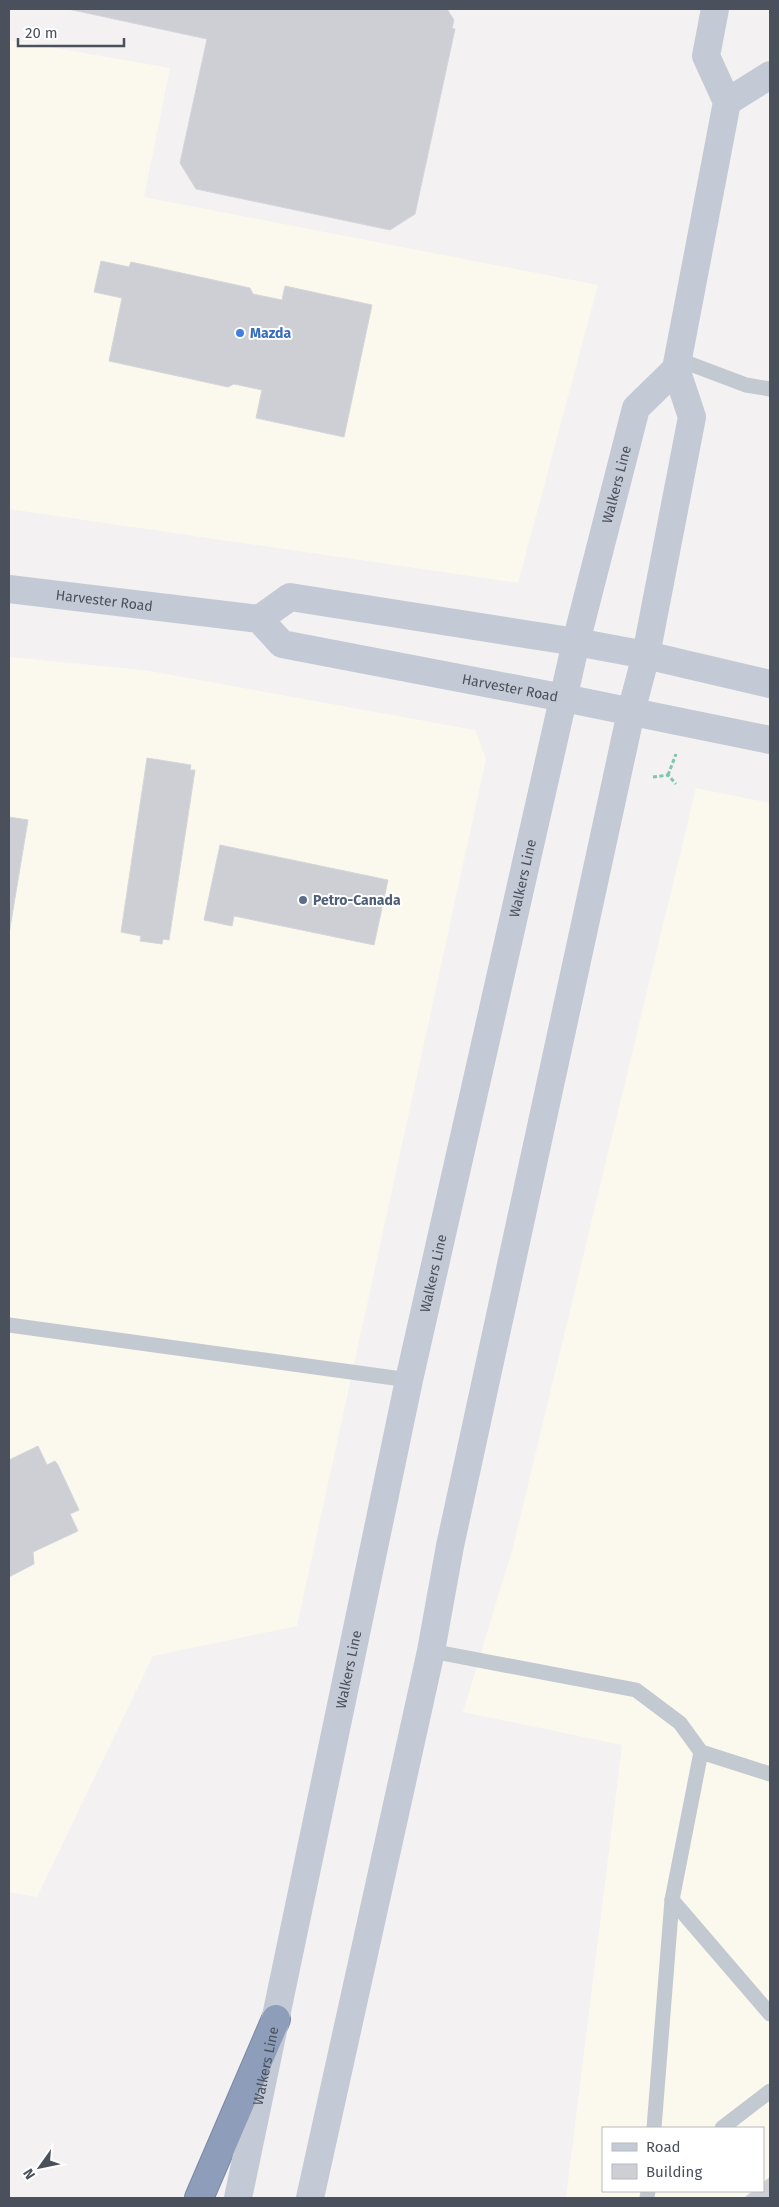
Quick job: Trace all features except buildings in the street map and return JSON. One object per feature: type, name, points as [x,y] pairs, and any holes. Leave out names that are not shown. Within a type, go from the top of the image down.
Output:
[{"type":"highway","points":[[200,2198],[276,2019]]},
{"type":"main road","points":[[310,2198],[431,1651],[450,1546],[630,712],[646,655],[692,417],[676,364],[727,102],[706,56],[715,9]]},
{"type":"main road","points":[[727,102],[770,75]]},
{"type":"main road","name":"Walkers Line","points":[[238,2198],[409,1380],[576,642],[636,408],[676,364]]},
{"type":"main road","name":"Harvester Road","points":[[9,589],[259,618],[282,644],[770,740]]},
{"type":"main road","points":[[259,618],[290,597],[576,642],[646,655],[770,684]]},
{"type":"lane","points":[[676,364],[746,385],[770,389]]},
{"type":"lane","points":[[9,1325],[409,1380]]},
{"type":"lane","points":[[431,1651],[636,1690],[680,1723],[701,1752],[770,1774]]},
{"type":"lane","points":[[654,2127],[672,1900],[701,1752]]},
{"type":"lane","points":[[672,1900],[770,2014]]},
{"type":"lane","points":[[723,2127],[770,2091]]},
{"type":"path","points":[[668,775],[676,754]]},
{"type":"path","points":[[653,777],[668,775]]},
{"type":"path","points":[[668,775],[676,784]]},
{"type":"shaded area","points":[[9,40],[170,68],[144,197],[598,285],[518,583],[9,509]]},
{"type":"shaded area","points":[[9,657],[144,670],[475,730],[486,759],[297,1626],[153,1656],[37,1897],[9,1892]]},
{"type":"shaded area","points":[[696,788],[770,803],[770,2198],[566,2198],[622,1745],[463,1712],[513,1547]]},
{"type":"place","name":"Mazda","points":[[240,333]]},
{"type":"place","name":"Petro-Canada","points":[[303,900]]}]
